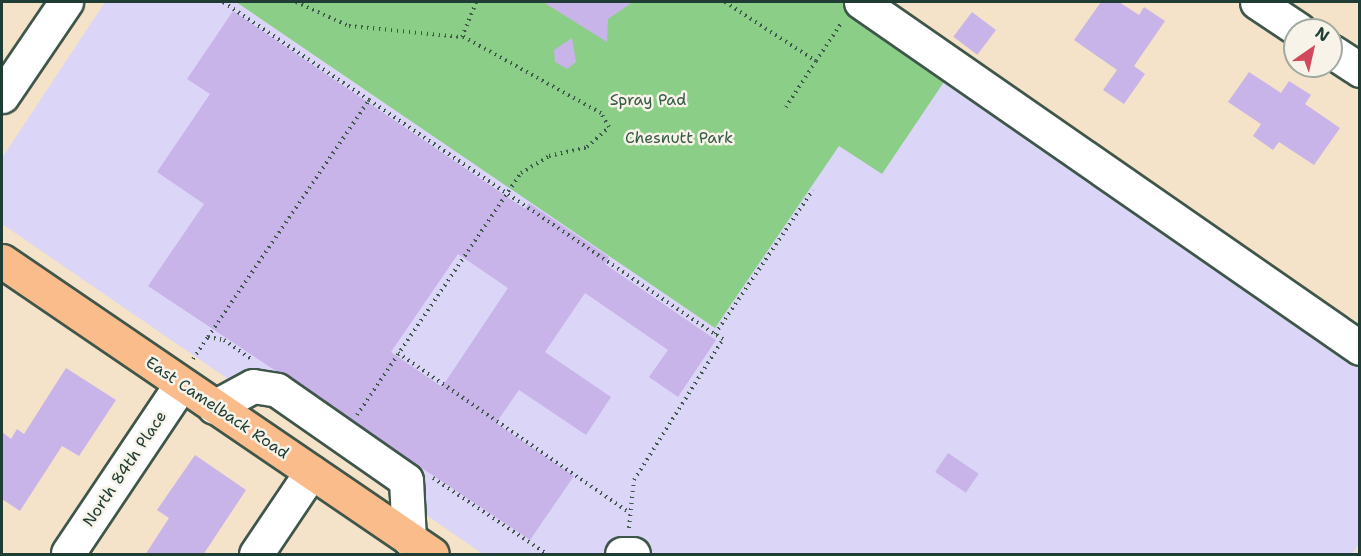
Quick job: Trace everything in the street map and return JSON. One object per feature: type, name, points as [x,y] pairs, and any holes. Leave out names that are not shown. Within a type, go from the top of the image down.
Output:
[{"type":"main road","name":"East Camelback Road","points":[[2,261],[421,547]]},
{"type":"street","points":[[6,81],[66,2]]},
{"type":"street","points":[[1257,2],[1283,19]]},
{"type":"street","points":[[854,9],[1359,348]]},
{"type":"street","points":[[1343,59],[1359,70]]},
{"type":"street","name":"North 84th Place","points":[[68,553],[181,384]]},
{"type":"street","points":[[214,407],[253,386],[277,390],[406,480],[421,547]]},
{"type":"street","points":[[256,555],[310,472]]},
{"type":"path","points":[[223,2],[723,339],[634,480],[628,549]]},
{"type":"path","points":[[296,2],[349,26],[462,36],[601,113],[609,127],[587,147],[549,156],[521,173],[352,423]]},
{"type":"path","points":[[462,36],[476,2]]},
{"type":"path","points":[[725,2],[816,61]]},
{"type":"path","points":[[786,107],[854,9]]},
{"type":"path","points":[[208,337],[369,100]]},
{"type":"path","points":[[715,334],[813,190]]},
{"type":"path","points":[[398,354],[630,513]]},
{"type":"shaded area","points":[[105,2],[236,2],[715,327],[839,145],[952,70],[1359,346],[1359,544],[1352,554],[483,554],[2,224],[2,158]]},
{"type":"green space","name":"Chesnutt Park","points":[[236,2],[851,2],[952,70],[882,174],[839,146],[715,328]]},
{"type":"building","points":[[543,2],[633,2],[608,19],[607,42]]},
{"type":"building","points":[[1101,2],[1119,2],[1139,15],[1144,7],[1165,21],[1134,66],[1145,74],[1124,104],[1103,90],[1117,70],[1074,40]]},
{"type":"building","points":[[233,11],[525,209],[529,203],[609,257],[605,264],[716,340],[678,397],[649,377],[668,350],[585,293],[545,352],[611,397],[586,435],[519,390],[496,423],[574,476],[530,540],[148,286],[204,204],[157,172],[210,94],[187,79]],"holes":[[[458,254],[508,288],[442,387],[391,352]]]},
{"type":"building","points":[[972,12],[996,30],[977,55],[953,37]]},
{"type":"building","points":[[572,38],[576,62],[567,69],[555,62],[554,50]]},
{"type":"building","points":[[1249,72],[1281,93],[1289,81],[1311,95],[1305,104],[1340,128],[1314,165],[1279,142],[1273,150],[1253,136],[1261,124],[1228,102]]},
{"type":"building","points":[[66,368],[116,400],[79,456],[62,446],[20,511],[2,499],[2,432],[11,439],[17,429],[24,434]]},
{"type":"building","points":[[948,453],[979,474],[966,493],[935,472]]},
{"type":"building","points":[[195,455],[246,490],[203,555],[145,555],[169,518],[157,510]]},
{"type":"park label","name":"Spray Pad","points":[[648,100]]}]
